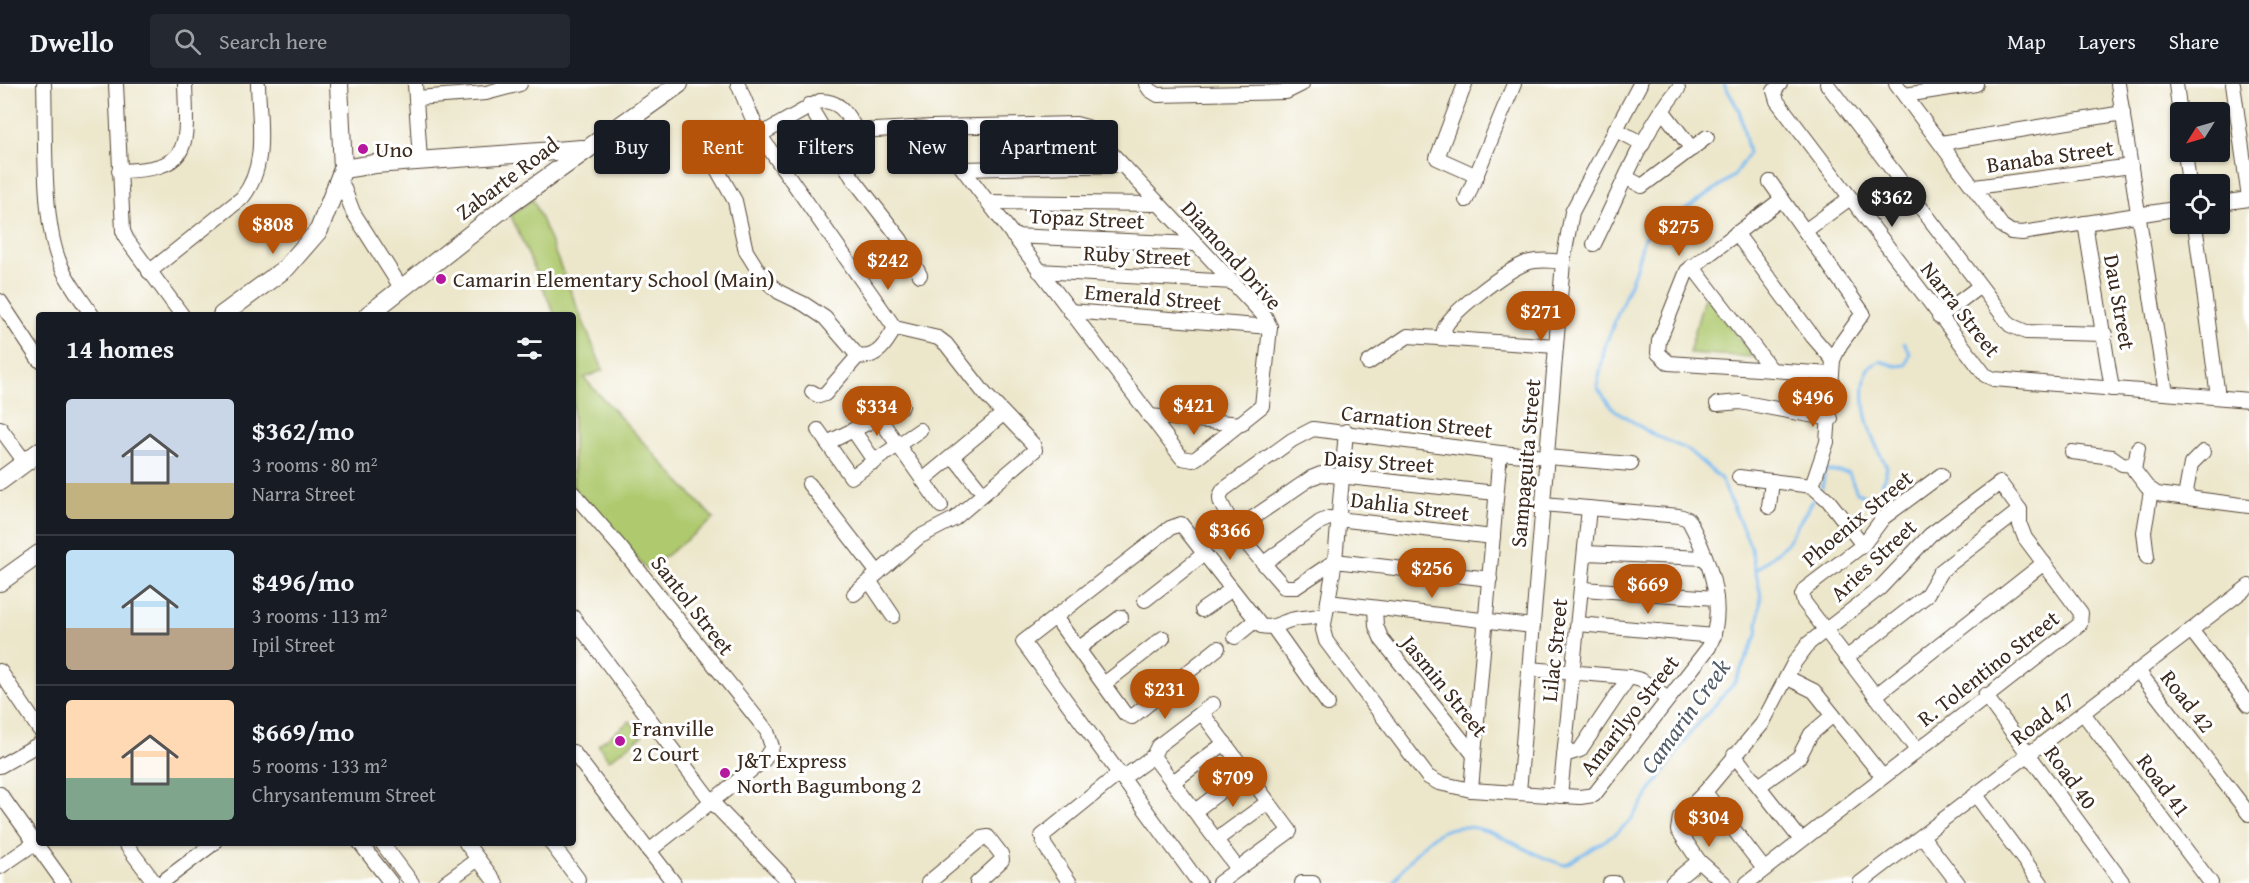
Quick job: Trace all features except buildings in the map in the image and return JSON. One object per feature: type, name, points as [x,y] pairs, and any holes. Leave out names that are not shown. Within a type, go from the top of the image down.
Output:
[{"type":"main road","points":[[226,312],[294,260],[319,230],[333,200],[341,174],[339,84]]},
{"type":"main road","name":"Zabarte Road","points":[[372,312],[584,149],[678,84]]},
{"type":"main road","points":[[341,174],[420,160],[584,149]]},
{"type":"main road","points":[[0,481],[32,457]]},
{"type":"main road","points":[[0,582],[36,556]]},
{"type":"street","points":[[44,84],[49,217],[53,245],[62,269],[90,312]]},
{"type":"street","points":[[116,84],[123,231],[149,272],[180,312]]},
{"type":"street","points":[[119,171],[161,167],[177,158],[187,135],[185,84]]},
{"type":"street","points":[[149,272],[242,198],[252,186],[259,171],[258,84]]},
{"type":"street","points":[[420,160],[416,91],[520,84]]},
{"type":"street","points":[[738,84],[753,120]]},
{"type":"street","points":[[1146,84],[1158,95],[1196,89],[1284,88],[1302,84]]},
{"type":"street","points":[[1465,84],[1437,158],[1477,176]]},
{"type":"street","points":[[1466,200],[1514,84]]},
{"type":"street","name":"Sampaguita Street","points":[[1520,792],[1563,262],[1572,213],[1640,84]]},
{"type":"street","name":"Narra Street","points":[[1780,84],[1774,91],[1777,101],[1977,368],[1990,378],[2249,400]]},
{"type":"street","points":[[1827,84],[2010,325],[2026,332],[2105,334]]},
{"type":"street","points":[[1901,89],[1976,84]]},
{"type":"street","points":[[2118,84],[2166,393]]},
{"type":"street","points":[[2176,84],[2178,102]]},
{"type":"street","points":[[1594,244],[1643,144],[1662,110],[1678,89]]},
{"type":"street","points":[[1901,89],[2002,226],[2011,232],[2022,233],[2170,210]]},
{"type":"street","points":[[2230,201],[2249,198],[2239,93]]},
{"type":"street","points":[[765,131],[809,105],[832,101],[841,106],[857,131],[887,129]]},
{"type":"street","points":[[809,105],[852,177],[901,240],[920,275]]},
{"type":"street","points":[[1662,110],[1692,149]]},
{"type":"street","points":[[1941,143],[2123,113]]},
{"type":"street","name":"Diamond Drive","points":[[967,174],[1178,454],[1187,460],[1198,457],[1258,412],[1264,401],[1270,327],[1266,318],[1157,204],[1091,130],[1082,124],[968,126]]},
{"type":"street","points":[[1615,129],[1643,144]]},
{"type":"street","points":[[1627,178],[1642,186],[1707,137]]},
{"type":"street","points":[[765,143],[895,328],[938,338],[946,344],[1003,414],[1033,444],[1035,450],[1031,456],[954,519],[919,537],[854,594]]},
{"type":"street","points":[[968,169],[1122,165]]},
{"type":"street","name":"Banaba Street","points":[[1975,187],[2131,166]]},
{"type":"street","points":[[341,174],[352,212],[402,289]]},
{"type":"street","points":[[721,174],[735,201],[746,252],[770,286],[825,318],[858,356],[864,357],[879,351],[895,328]]},
{"type":"street","points":[[1770,182],[1862,310],[1863,316],[1840,345],[1832,367],[1831,419],[1823,457],[1812,486]]},
{"type":"street","points":[[1805,231],[1850,198]]},
{"type":"street","points":[[1782,199],[1692,266],[1680,285],[1659,341],[1660,357],[1669,363],[1770,369],[1832,367]]},
{"type":"street","points":[[333,200],[352,212]]},
{"type":"street","points":[[988,202],[1157,204]]},
{"type":"street","name":"Dau Street","points":[[2085,223],[2105,334],[2112,388]]},
{"type":"street","points":[[1736,233],[1813,337],[1832,367]]},
{"type":"street","points":[[2195,234],[2218,397]]},
{"type":"street","name":"Topaz Street","points":[[1013,236],[1195,244]]},
{"type":"street","points":[[1447,338],[1444,330],[1450,318],[1505,275],[1525,264],[1541,260],[1563,262]]},
{"type":"street","points":[[1692,266],[1770,369]]},
{"type":"street","name":"Ruby Street","points":[[1039,271],[1233,282]]},
{"type":"street","points":[[1939,317],[1980,286]]},
{"type":"street","points":[[0,301],[36,355]]},
{"type":"street","name":"Emerald Street","points":[[1070,311],[1270,327]]},
{"type":"street","points":[[1368,363],[1408,336],[1556,346]]},
{"type":"street","points":[[812,392],[819,396],[825,394],[858,356]]},
{"type":"street","points":[[1717,404],[1740,402],[1831,419]]},
{"type":"street","points":[[828,443],[902,406]]},
{"type":"street","points":[[923,480],[1003,414]]},
{"type":"street","points":[[1149,416],[1242,424]]},
{"type":"street","points":[[879,418],[941,506]]},
{"type":"street","points":[[0,428],[32,457]]},
{"type":"street","name":"Carnation Street","points":[[1238,528],[1220,502],[1222,490],[1304,432],[1313,429],[1346,431],[1500,453],[1631,464]]},
{"type":"street","points":[[818,430],[851,477],[920,430]]},
{"type":"street","points":[[853,430],[875,462]]},
{"type":"street","name":"Amarilyo Street","points":[[1346,431],[1335,561],[1323,630],[1331,650],[1428,777],[1439,783],[1471,790],[1589,797],[1598,792],[1714,636]]},
{"type":"street","points":[[2138,448],[2134,470],[2151,491],[2157,494],[2249,506]]},
{"type":"street","points":[[2072,452],[2112,457],[2122,464],[2134,465]]},
{"type":"street","points":[[2185,496],[2191,464],[2203,452]]},
{"type":"street","points":[[1471,790],[1488,621],[1500,453]]},
{"type":"street","points":[[953,456],[977,486]]},
{"type":"street","name":"Daisy Street","points":[[1238,528],[1311,478],[1321,474],[1497,493]]},
{"type":"street","name":"Phoenix Street","points":[[1825,630],[1802,595],[1805,589],[1863,545],[1883,518],[1941,475]]},
{"type":"street","points":[[1739,477],[1812,486],[1828,500],[1863,545]]},
{"type":"street","points":[[1769,507],[1772,481]]},
{"type":"street","name":"Aries Street","points":[[1699,861],[1678,830],[1680,817],[1705,792],[1762,724],[1801,652],[1825,630],[1880,588],[1930,535],[2000,483],[2020,510]]},
{"type":"street","points":[[809,484],[874,577],[893,616]]},
{"type":"street","points":[[2147,557],[2144,532],[2151,491]]},
{"type":"street","name":"Santol Street","points":[[576,496],[620,547],[767,731],[772,747],[764,760],[712,802]]},
{"type":"street","points":[[1543,504],[1679,516],[1688,519],[1704,558],[1716,598],[1714,636],[1578,624]]},
{"type":"street","name":"Lilac Street","points":[[1560,796],[1589,508]]},
{"type":"street","points":[[1875,696],[2044,563],[2025,538],[2020,525],[2020,510]]},
{"type":"street","points":[[1846,658],[1926,596],[1941,571],[2020,510]]},
{"type":"street","name":"Dahlia Street","points":[[1264,563],[1320,522],[1339,518],[1493,537]]},
{"type":"street","points":[[1199,883],[1023,642],[1055,617],[1177,524],[1181,524],[1261,626],[1274,627],[1293,619],[1313,619],[1327,608],[1375,608],[1533,626]]},
{"type":"street","points":[[1238,528],[1284,587],[1296,587],[1335,561],[1490,579]]},
{"type":"street","points":[[1585,553],[1704,558]]},
{"type":"street","points":[[1145,600],[1204,554]]},
{"type":"street","name":"R. Tolentino Street","points":[[1748,883],[1985,695],[2079,624],[2082,618],[2081,612],[2044,563]]},
{"type":"street","points":[[1582,589],[1716,598]]},
{"type":"street","points":[[1202,610],[1231,590]]},
{"type":"street","name":"Road 47","points":[[1863,882],[2191,630],[2247,590]]},
{"type":"street","name":"Jasmin Street","points":[[1375,608],[1376,626],[1382,640],[1474,755]]},
{"type":"street","points":[[1055,617],[1125,714],[1131,717],[1218,648]]},
{"type":"street","points":[[1078,649],[1121,617]]},
{"type":"street","points":[[1235,637],[1256,620]]},
{"type":"street","points":[[576,621],[712,802],[790,883]]},
{"type":"street","points":[[1274,627],[1329,704]]},
{"type":"street","points":[[1825,630],[1917,750]]},
{"type":"street","points":[[2191,630],[2249,705]]},
{"type":"street","points":[[1104,684],[1163,638]]},
{"type":"street","points":[[1529,669],[1629,677],[1641,680],[1668,699]]},
{"type":"street","points":[[0,671],[36,725]]},
{"type":"street","name":"Road 42","points":[[2138,671],[2249,814]]},
{"type":"street","points":[[1564,755],[1580,750],[1629,677]]},
{"type":"street","points":[[1788,678],[1814,691],[1882,776]]},
{"type":"street","name":"Road 40","points":[[1985,695],[2123,883]]},
{"type":"street","points":[[1070,883],[1045,846],[1042,836],[1121,775],[1153,756],[1158,746],[1207,708],[1225,743],[1290,831],[1220,883]]},
{"type":"street","name":"Road 41","points":[[2083,713],[2211,883]]},
{"type":"street","points":[[1759,786],[1799,757],[1811,734],[1833,715]]},
{"type":"street","points":[[1173,782],[1225,743]]},
{"type":"street","points":[[0,766],[36,746]]},
{"type":"street","points":[[1734,755],[1801,840]]},
{"type":"street","points":[[576,756],[674,883]]},
{"type":"street","points":[[1153,756],[1238,869]]},
{"type":"street","points":[[1195,811],[1246,772]]},
{"type":"street","points":[[1705,792],[1764,869]]},
{"type":"street","points":[[0,795],[35,843],[0,867]]},
{"type":"street","points":[[1976,795],[2041,883]]},
{"type":"street","points":[[649,851],[712,802]]},
{"type":"street","points":[[1216,840],[1268,802]]},
{"type":"street","points":[[1922,836],[1958,883]]},
{"type":"street","points":[[928,883],[982,838],[988,837],[1001,854],[1002,860],[977,883]]},
{"type":"street","points":[[37,846],[64,883]]},
{"type":"street","points":[[127,846],[155,883]]},
{"type":"street","points":[[161,883],[209,846]]},
{"type":"street","points":[[362,846],[391,883]]},
{"type":"street","points":[[384,846],[412,883]]},
{"type":"street","points":[[468,846],[496,883]]},
{"type":"street","points":[[553,846],[578,879]]},
{"type":"street","points":[[445,883],[478,858]]},
{"type":"street","points":[[1671,883],[1699,861],[1724,883]]},
{"type":"street","points":[[1302,883],[1313,883]]},
{"type":"street","points":[[1610,883],[1615,883]]},
{"type":"green space","points":[[533,199],[603,370],[584,378],[714,519],[647,570],[576,491],[576,312],[554,312],[511,216]]},
{"type":"green space","points":[[1705,294],[1753,357],[1689,353]]},
{"type":"green space","name":"Franville 2 Court","points":[[630,721],[642,736],[609,760],[598,745]]},
{"type":"waterway","name":"Camarin Creek","points":[[1394,883],[1416,853],[1434,836],[1453,828],[1471,827],[1489,832],[1546,859],[1565,865],[1614,835],[1630,821],[1692,731],[1735,682],[1757,635],[1761,596],[1750,545],[1721,479],[1688,450],[1650,433],[1612,408],[1597,387],[1605,346],[1635,271],[1644,238],[1734,176],[1749,153],[1739,110],[1724,84]]},
{"type":"waterway","points":[[1822,488],[1825,470],[1849,473],[1857,493],[1868,497],[1881,490],[1887,467],[1870,431],[1864,406],[1865,381],[1868,368],[1880,361],[1896,366],[1906,365],[1910,354],[1904,343]]},
{"type":"waterway","points":[[1755,571],[1785,545],[1816,496]]},
{"type":"place","name":"Uno","points":[[363,149]]},
{"type":"place","name":"Camarin Elementary School (Main)","points":[[441,279]]},
{"type":"place","name":"Franville 2 Court","points":[[620,741]]},
{"type":"place","name":"J&T Express North Bagumbong 2","points":[[725,773]]}]
